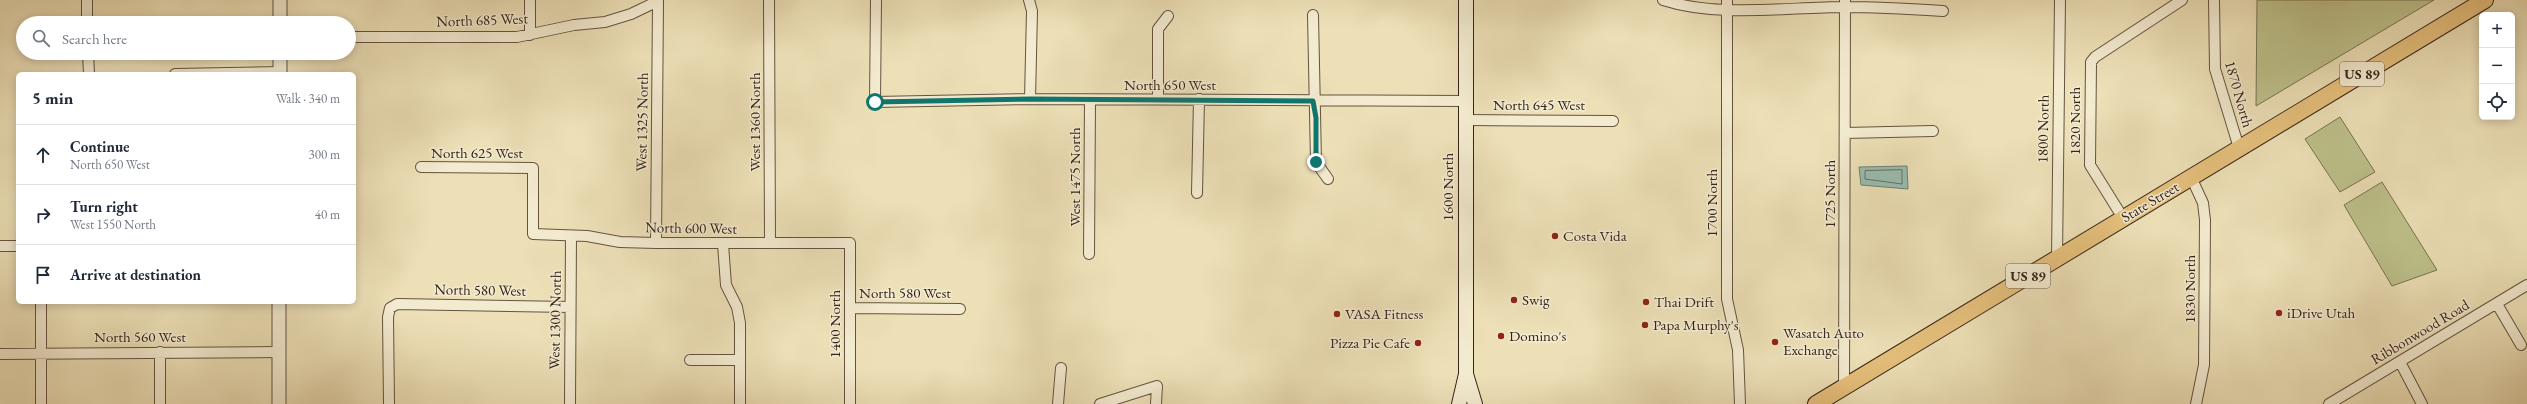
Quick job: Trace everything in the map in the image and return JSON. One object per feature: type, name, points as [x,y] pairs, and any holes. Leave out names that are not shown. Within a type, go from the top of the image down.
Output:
[{"type":"main road","name":"1600 North","points":[[1459,404],[1466,374],[1466,0]]},
{"type":"main road","name":"State Street","points":[[1816,404],[2485,0]]},
{"type":"main road","name":"1600 North","points":[[1466,374],[1475,404]]},
{"type":"street","points":[[87,0],[88,16]]},
{"type":"street","points":[[280,0],[280,16]]},
{"type":"street","points":[[530,0],[530,35]]},
{"type":"street","name":"West 1360 North","points":[[769,0],[770,243]]},
{"type":"street","name":"North 650 West","points":[[876,0],[875,102],[1030,99],[1466,101]]},
{"type":"street","points":[[1030,0],[1032,11],[1030,99]]},
{"type":"street","points":[[1663,0],[1679,5],[1845,4],[1943,10]]},
{"type":"street","name":"1800 North","points":[[2057,259],[2060,0]]},
{"type":"street","name":"1820 North","points":[[2123,218],[2090,165],[2091,62],[2095,57],[2182,0]]},
{"type":"street","name":"1870 North","points":[[2214,0],[2215,69],[2239,148]]},
{"type":"street","name":"North 685 West","points":[[356,37],[517,37],[574,25],[605,22],[631,14],[658,1]]},
{"type":"street","name":"West 1325 North","points":[[656,243],[658,1]]},
{"type":"street","name":"1725 North","points":[[1844,387],[1845,4]]},
{"type":"street","name":"1700 North","points":[[1727,5],[1727,299],[1738,350],[1740,404]]},
{"type":"street","points":[[1313,15],[1313,101],[1316,118],[1316,162],[1328,179]]},
{"type":"street","points":[[1158,100],[1158,29],[1168,16]]},
{"type":"street","points":[[88,60],[89,72]]},
{"type":"street","points":[[280,60],[280,72]]},
{"type":"street","name":"West 1475 North","points":[[1089,254],[1090,100]]},
{"type":"street","points":[[1197,192],[1199,100]]},
{"type":"street","name":"North 645 West","points":[[1465,120],[1613,121]]},
{"type":"street","points":[[1845,132],[1933,131]]},
{"type":"street","name":"North 625 West","points":[[421,168],[533,168],[533,234]]},
{"type":"street","name":"1830 North","points":[[2191,177],[2203,203],[2205,220],[2204,365],[2196,404]]},
{"type":"street","name":"North 600 West","points":[[533,234],[656,243],[850,243]]},
{"type":"street","name":"West 1300 North","points":[[570,404],[571,236]]},
{"type":"street","name":"1400 North","points":[[850,243],[850,404]]},
{"type":"street","points":[[723,244],[726,285],[737,307],[740,323],[740,404]]},
{"type":"street","points":[[0,246],[16,246]]},
{"type":"street","name":"Ribbonwood Road","points":[[2329,404],[2527,285]]},
{"type":"street","points":[[41,304],[41,404]]},
{"type":"street","points":[[279,404],[280,304]]},
{"type":"street","name":"North 580 West","points":[[389,404],[388,317],[390,308],[397,304],[570,307]]},
{"type":"street","points":[[2497,304],[2521,345]]},
{"type":"street","name":"North 580 West","points":[[850,308],[960,309]]},
{"type":"street","points":[[160,352],[160,404]]},
{"type":"street","name":"North 560 West","points":[[0,354],[279,352]]},
{"type":"street","points":[[690,360],[740,360]]},
{"type":"street","points":[[2400,362],[2422,404]]},
{"type":"street","points":[[1058,404],[1061,368]]},
{"type":"street","points":[[1100,404],[1157,386],[1156,404]]},
{"type":"green space","points":[[2257,0],[2434,0],[2256,106]]},
{"type":"green space","points":[[2340,117],[2375,172],[2340,192],[2305,139]]},
{"type":"green space","points":[[2382,182],[2437,270],[2392,286],[2344,205]]},
{"type":"water","points":[[1907,166],[1908,189],[1861,185],[1859,167]]},
{"type":"place","name":"Costa Vida","points":[[1555,236]]},
{"type":"place","name":"Swig","points":[[1514,300]]},
{"type":"place","name":"Thai Drift","points":[[1646,302]]},
{"type":"place","name":"iDrive Utah","points":[[2279,313]]},
{"type":"place","name":"VASA Fitness","points":[[1337,314]]},
{"type":"place","name":"Papa Murphy's","points":[[1645,325]]},
{"type":"place","name":"Domino's","points":[[1501,336]]},
{"type":"place","name":"Wasatch Auto Exchange","points":[[1775,342]]},
{"type":"place","name":"Pizza Pie Cafe","points":[[1418,343]]},
{"type":"route","points":[[875,102],[1030,99],[1313,101],[1316,118],[1316,162]]}]
